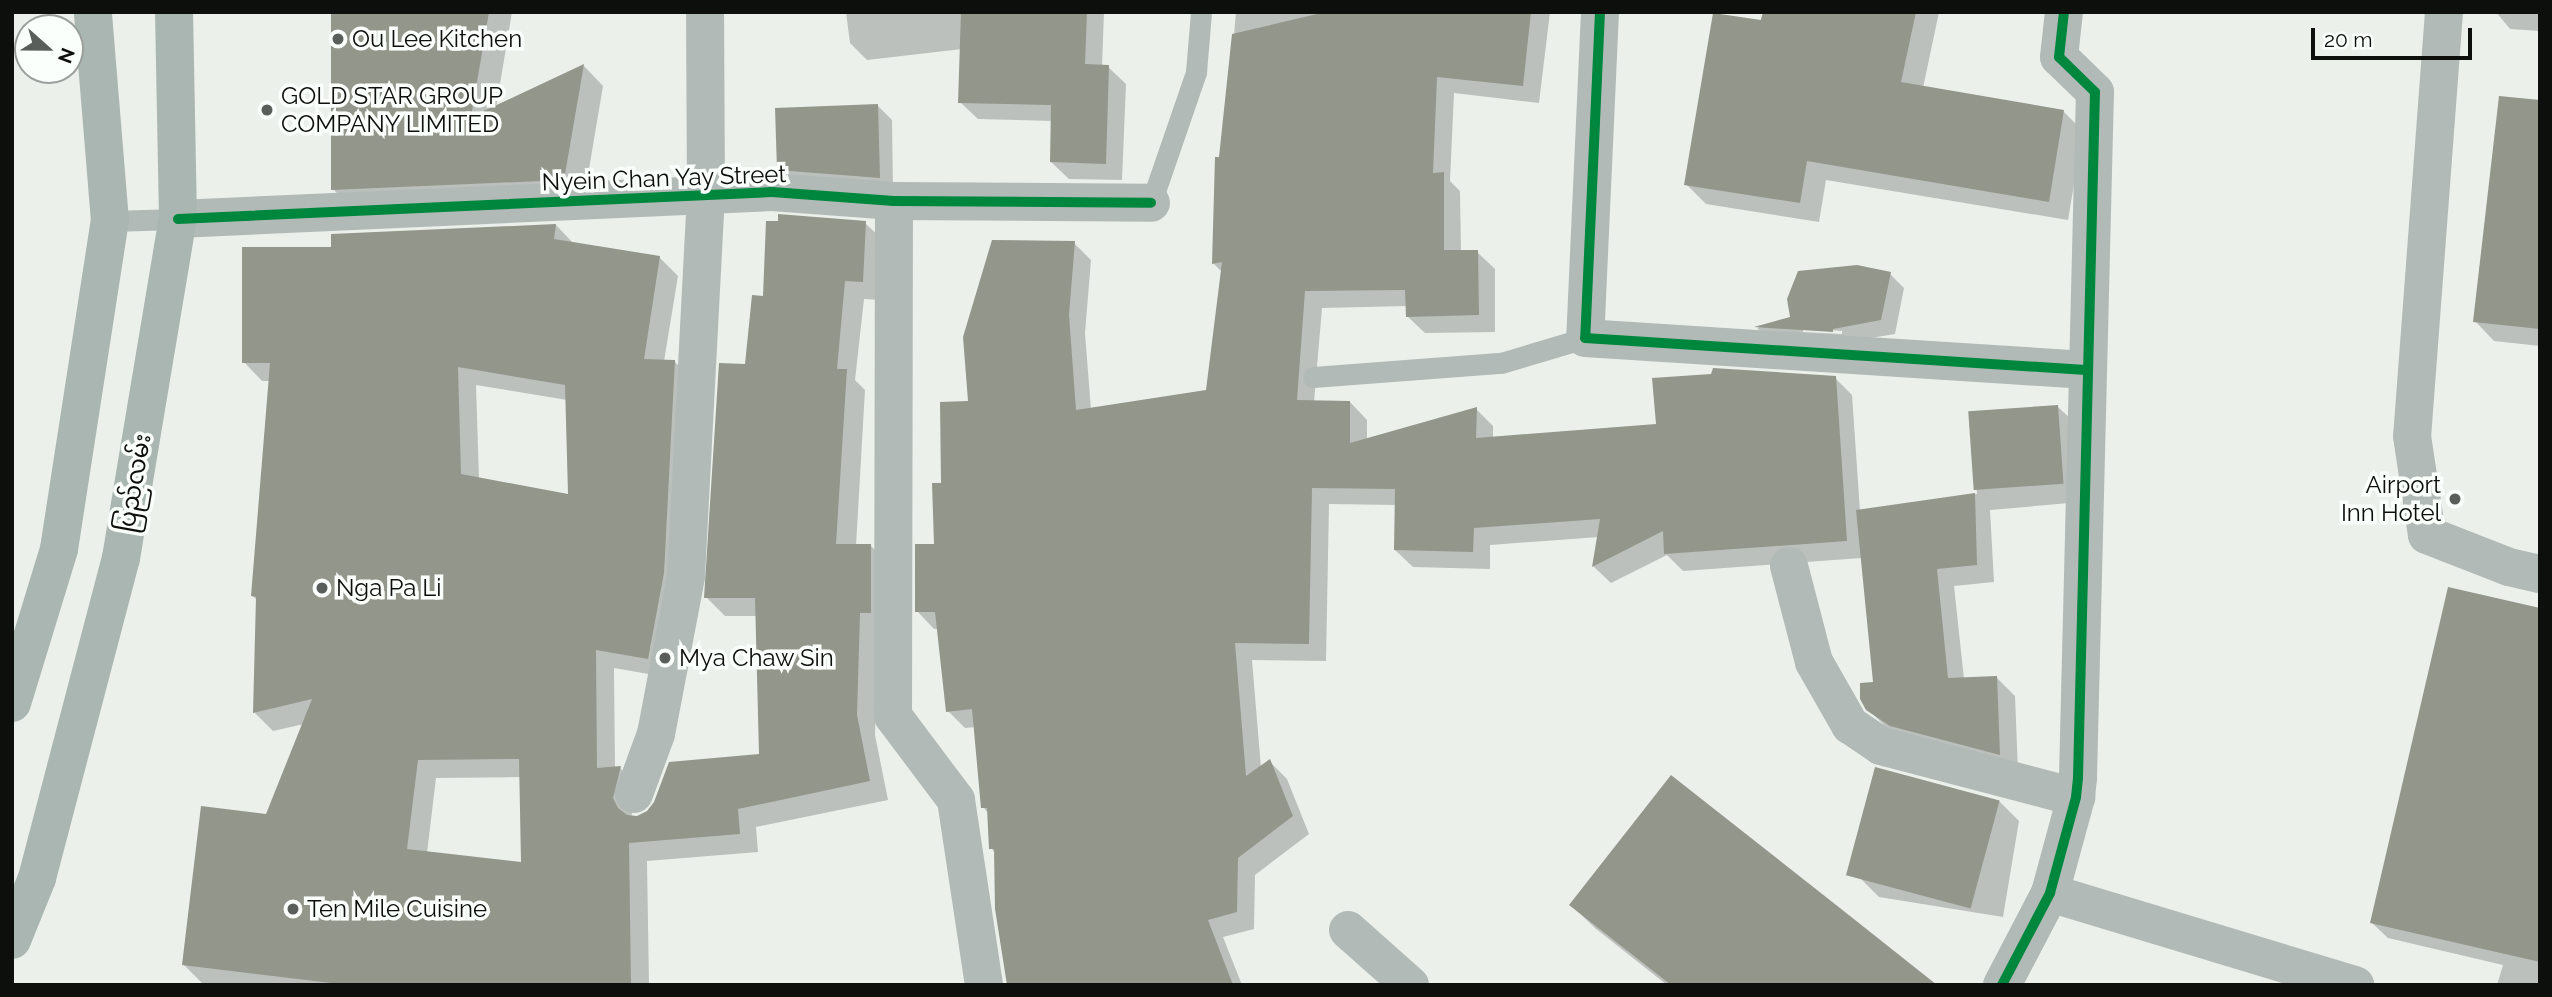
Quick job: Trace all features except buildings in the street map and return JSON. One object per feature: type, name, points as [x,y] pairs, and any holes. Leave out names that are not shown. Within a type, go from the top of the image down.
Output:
[{"type":"highway","points":[[12,703],[60,549],[110,221],[93,12]]},
{"type":"highway","name":"ပြည်လမ်း","points":[[12,940],[37,878],[121,558],[178,219],[174,12]]},
{"type":"street","points":[[634,794],[656,734],[686,576],[706,196],[705,12]]},
{"type":"street","points":[[1600,12],[1586,338],[2086,370]]},
{"type":"street","points":[[2002,985],[2050,893],[2076,797],[2095,92],[2059,57],[2064,12]]},
{"type":"street","points":[[2444,12],[2412,436],[2427,535],[2509,567],[2540,575]]},
{"type":"street","name":"Nyein Chan Yay Street","points":[[178,219],[772,191],[894,201],[1151,203]]},
{"type":"street","points":[[894,201],[893,716],[957,800],[984,985]]},
{"type":"street","points":[[1790,566],[1814,662],[1850,724],[1881,746],[2076,797]]},
{"type":"street","points":[[2050,893],[2355,985]]},
{"type":"street","points":[[1348,930],[1410,985]]},
{"type":"lane","points":[[1151,203],[1196,72],[1201,12]]},
{"type":"lane","points":[[110,221],[178,219]]},
{"type":"lane","points":[[1313,377],[1501,363],[1586,338]]},
{"type":"cycle path","points":[[1600,12],[1585,338],[2086,370]]},
{"type":"cycle path","points":[[2002,985],[2050,893],[2076,797],[2078,777],[2095,92],[2059,57],[2064,12]]},
{"type":"cycle path","points":[[178,219],[772,192],[894,201],[1151,203]]},
{"type":"place","name":"Ou Lee Kitchen","points":[[338,39]]},
{"type":"place","name":"GOLD STAR GROUP COMPANY LIMITED","points":[[267,110]]},
{"type":"place","name":"Airport Inn Hotel","points":[[2455,499]]},
{"type":"place","name":"Nga Pa Li","points":[[322,588]]},
{"type":"place","name":"Mya Chaw Sin","points":[[665,658]]},
{"type":"place","name":"Ten Mile Cuisine","points":[[293,909]]}]
